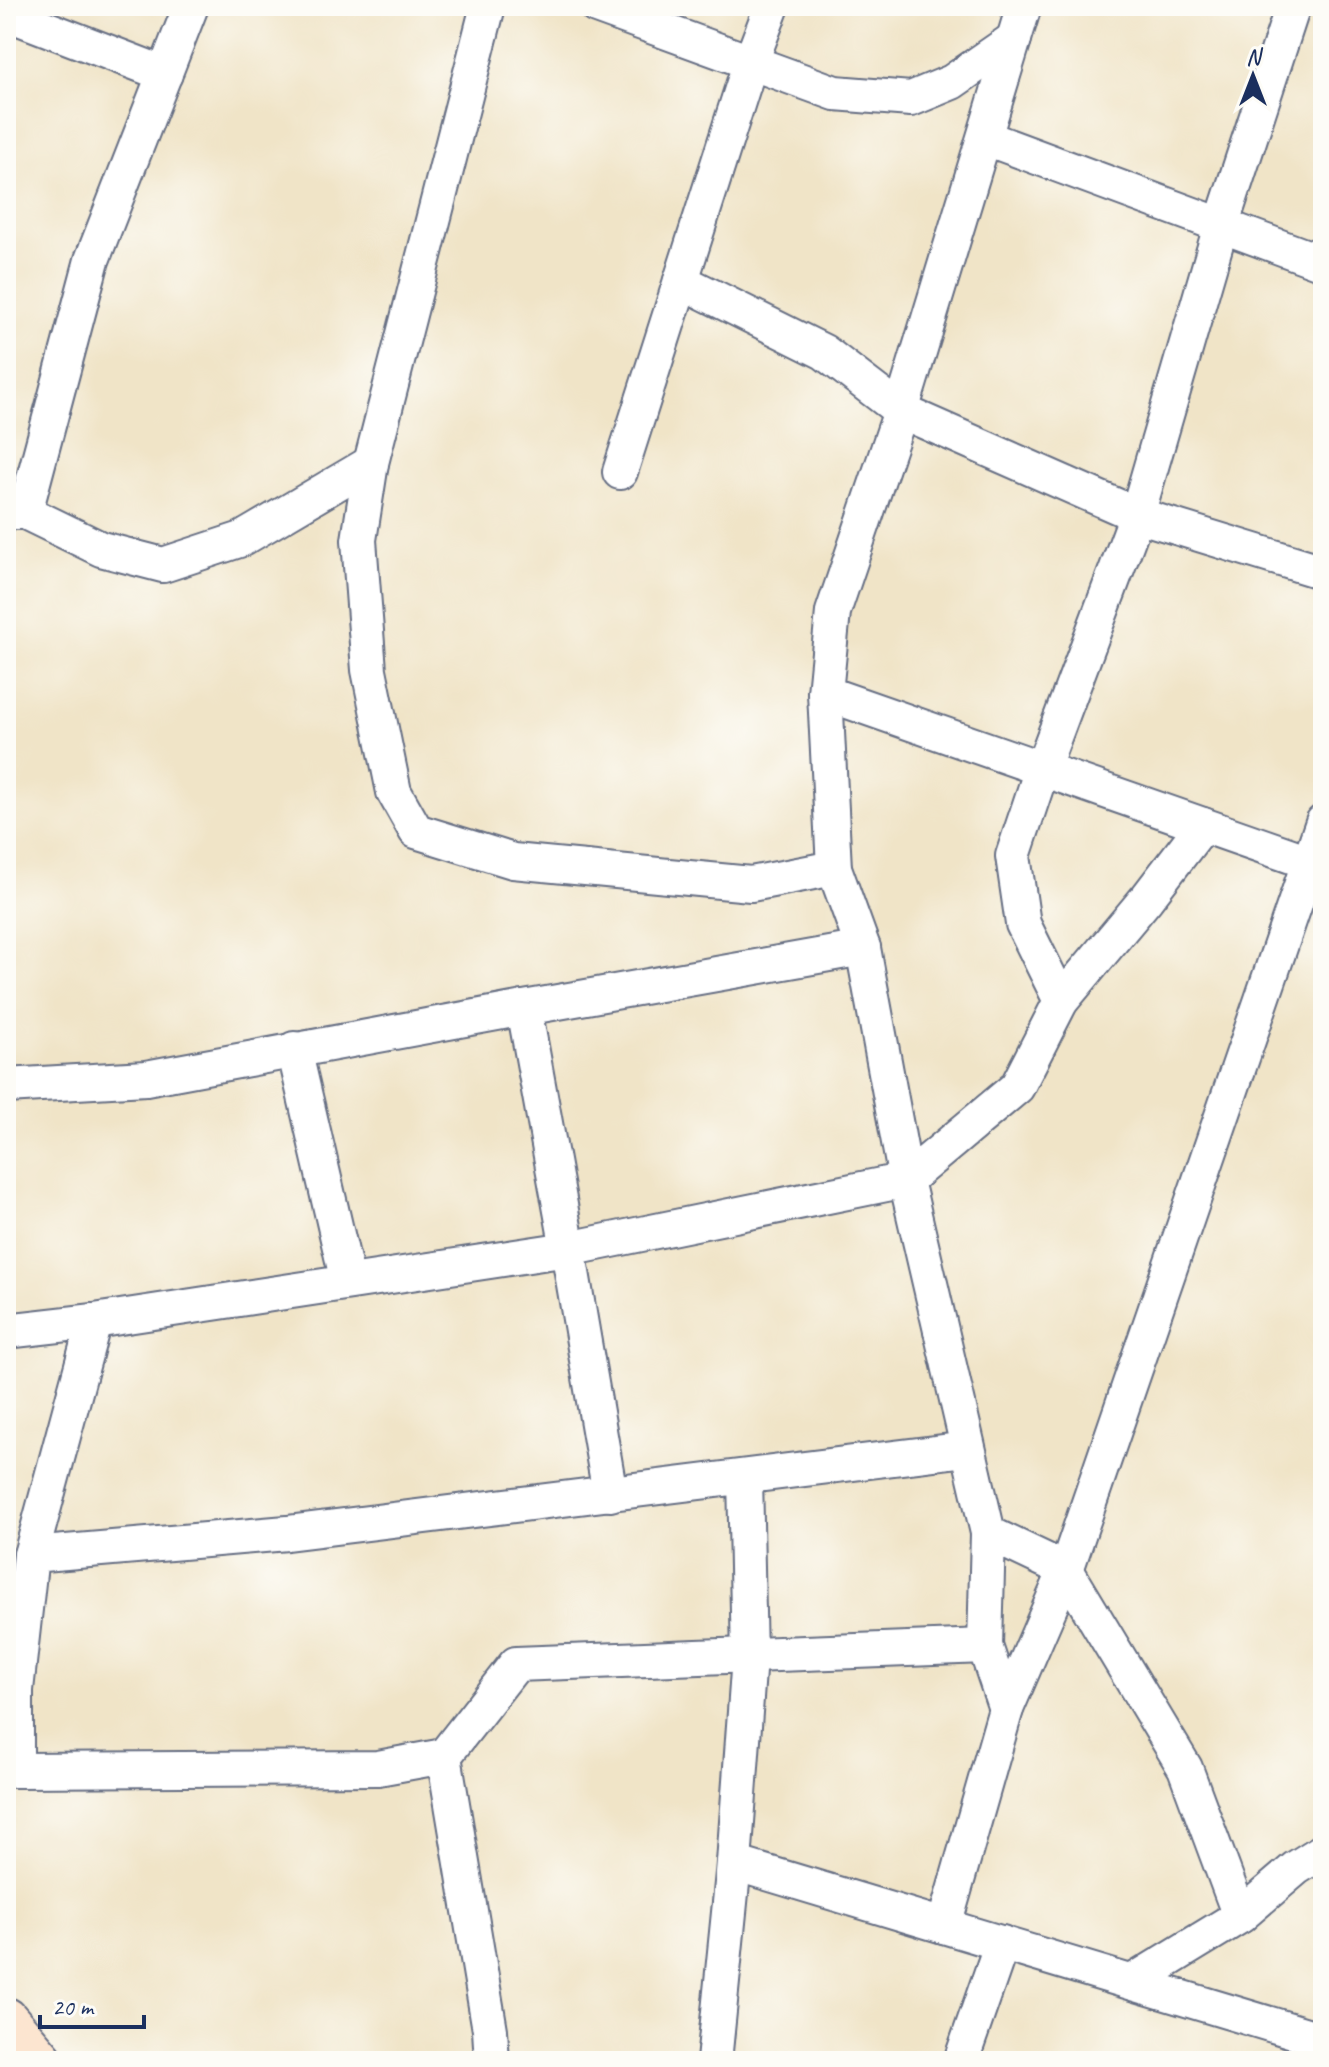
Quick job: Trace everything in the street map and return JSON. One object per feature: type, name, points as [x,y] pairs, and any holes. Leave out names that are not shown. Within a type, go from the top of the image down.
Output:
[{"type":"main road","points":[[6,2020],[41,2061]]},
{"type":"street","points":[[191,6],[92,260],[15,512],[101,549],[163,565],[242,539],[371,463]]},
{"type":"street","points":[[488,6],[371,463],[359,540],[369,670],[394,792],[416,831],[513,861],[751,884],[834,868]]},
{"type":"street","points":[[596,6],[835,93],[911,99],[952,82],[1014,39]]},
{"type":"street","points":[[620,472],[750,64],[772,6]]},
{"type":"street","points":[[1006,1709],[985,1646],[988,1533],[906,1180],[863,948],[834,868],[825,693],[833,612],[901,411],[1024,6]]},
{"type":"street","points":[[1061,1001],[1023,924],[1013,856],[1042,769],[1137,515],[1221,226],[1293,6]]},
{"type":"street","points":[[6,13],[165,74]]},
{"type":"street","points":[[986,138],[1323,263]]},
{"type":"street","points":[[681,281],[824,352],[901,411],[1137,515],[1323,572]]},
{"type":"street","points":[[825,693],[1316,865]]},
{"type":"street","points":[[944,1926],[1006,1709],[1066,1570],[1316,865],[1323,822]]},
{"type":"street","points":[[6,1331],[94,1321],[568,1249],[906,1180],[1017,1087],[1061,1001],[1203,825]]},
{"type":"street","points":[[6,1086],[146,1078],[863,948]]},
{"type":"street","points":[[524,1008],[610,1494]]},
{"type":"street","points":[[294,1049],[348,1282]]},
{"type":"street","points":[[94,1321],[31,1555],[16,1690],[11,1770],[378,1768],[444,1756],[516,1664],[985,1646]]},
{"type":"street","points":[[31,1555],[287,1533],[967,1449]]},
{"type":"street","points":[[714,2061],[734,1863],[749,1657],[745,1477]]},
{"type":"street","points":[[988,1533],[1066,1570],[1185,1768],[1240,1916]]},
{"type":"street","points":[[444,1756],[490,2030],[492,2061]]},
{"type":"street","points":[[1132,1982],[1240,1916],[1296,1868],[1323,1851]]},
{"type":"street","points":[[734,1863],[1323,2040]]},
{"type":"street","points":[[961,2061],[1002,1943]]}]
